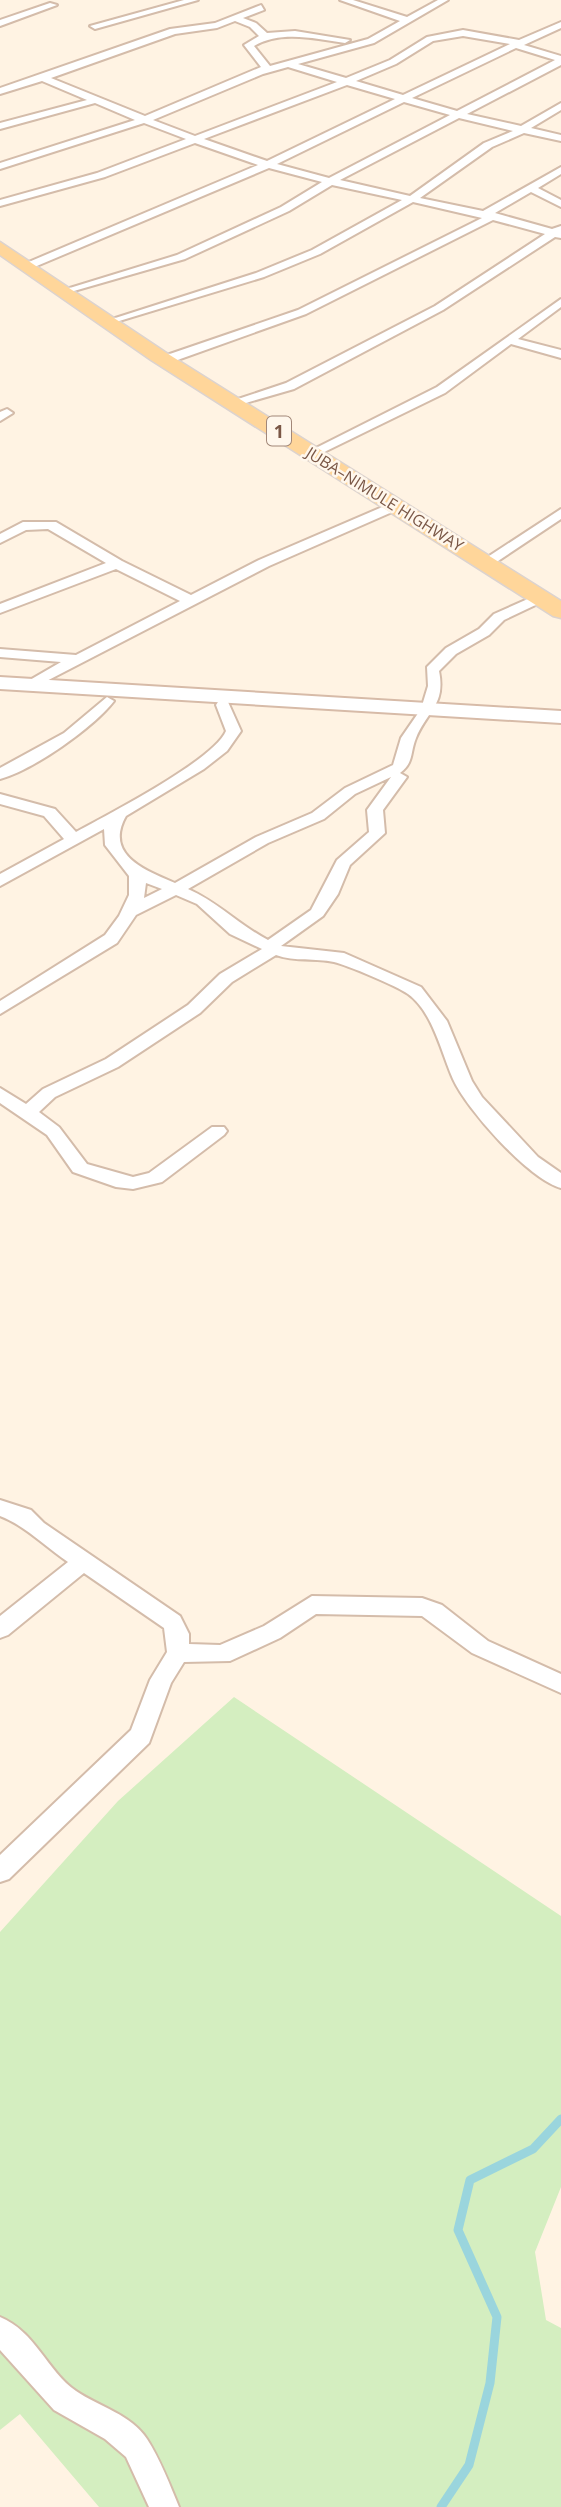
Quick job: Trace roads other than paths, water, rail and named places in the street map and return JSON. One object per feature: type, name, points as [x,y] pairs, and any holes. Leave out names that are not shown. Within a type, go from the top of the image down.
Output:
[{"type":"main road","name":"JUBA–NIMULE HIGHWAY","points":[[0,247],[165,360],[561,611]]},
{"type":"main road","points":[[0,683],[561,718]]},
{"type":"street","points":[[95,26],[194,0]]},
{"type":"street","points":[[344,0],[407,20]]},
{"type":"street","points":[[0,166],[147,119],[260,72],[372,41],[444,0]]},
{"type":"street","points":[[0,23],[53,2]]},
{"type":"street","points":[[0,91],[173,31],[238,19],[261,8]]},
{"type":"street","points":[[238,19],[265,36]]},
{"type":"street","points":[[28,266],[269,164],[561,25]]},
{"type":"street","points":[[260,72],[266,68],[249,45],[265,36],[296,34],[345,40]]},
{"type":"street","points":[[0,203],[101,175],[190,139],[344,83],[393,62],[421,43],[443,36],[480,34],[561,60]]},
{"type":"street","points":[[64,293],[181,257],[285,209],[332,180],[561,60]]},
{"type":"street","points":[[290,65],[402,99],[561,138]]},
{"type":"street","points":[[42,78],[147,119],[190,139],[269,164],[559,232]]},
{"type":"street","points":[[0,126],[96,100]]},
{"type":"street","points":[[110,323],[293,261],[358,232],[413,198],[477,151],[521,130],[561,106]]},
{"type":"street","points":[[165,360],[302,312],[489,215],[561,170]]},
{"type":"street","points":[[533,189],[561,204]]},
{"type":"street","points":[[236,404],[290,386],[439,308],[485,275],[559,232]]},
{"type":"street","points":[[312,453],[441,390],[561,302]]},
{"type":"street","points":[[511,341],[561,354]]},
{"type":"street","points":[[30,684],[264,563],[394,506]]},
{"type":"street","points":[[487,562],[561,513]]},
{"type":"street","points":[[1,527],[36,524],[58,528],[117,564],[193,601]]},
{"type":"street","points":[[0,609],[117,564]]},
{"type":"street","points":[[127,914],[219,867],[262,840],[318,816],[351,792],[398,768],[404,760],[408,738],[428,709],[435,686],[432,670],[442,659],[484,632],[499,617],[539,598]]},
{"type":"street","points":[[0,653],[78,659]]},
{"type":"street","points":[[0,774],[66,740],[84,726],[107,701]]},
{"type":"street","points":[[0,881],[201,765],[228,743],[234,727],[223,705]]},
{"type":"street","points":[[27,1113],[48,1093],[112,1063],[177,1017],[194,1009],[226,978],[272,948],[325,904],[344,863],[377,833],[375,810],[399,777]]},
{"type":"street","points":[[0,799],[54,812],[64,822],[72,839]]},
{"type":"street","points":[[0,1009],[111,939],[139,895],[141,884],[135,872],[111,844],[110,833],[121,812]]},
{"type":"street","points":[[135,872],[177,887],[203,901],[236,930],[272,948],[288,954],[338,957],[415,991],[438,1021],[463,1082],[476,1101],[531,1161],[561,1182]]},
{"type":"street","points":[[0,1094],[53,1131],[80,1168],[96,1175],[133,1183],[155,1178],[218,1131]]},
{"type":"street","points":[[0,1508],[23,1516],[36,1529],[172,1622],[178,1634],[178,1653],[161,1680],[141,1736],[0,1871]]},
{"type":"street","points":[[0,1629],[83,1561]]},
{"type":"street","points":[[178,1653],[222,1654],[272,1632],[312,1605],[422,1606],[434,1611],[480,1647],[561,1684]]},
{"type":"street","points":[[0,2331],[21,2349],[64,2400],[115,2429],[136,2446],[164,2507]]},
{"type":"waterway","points":[[441,2507],[469,2465],[490,2383],[497,2317],[458,2230],[470,2180],[533,2149],[561,2119]]}]
